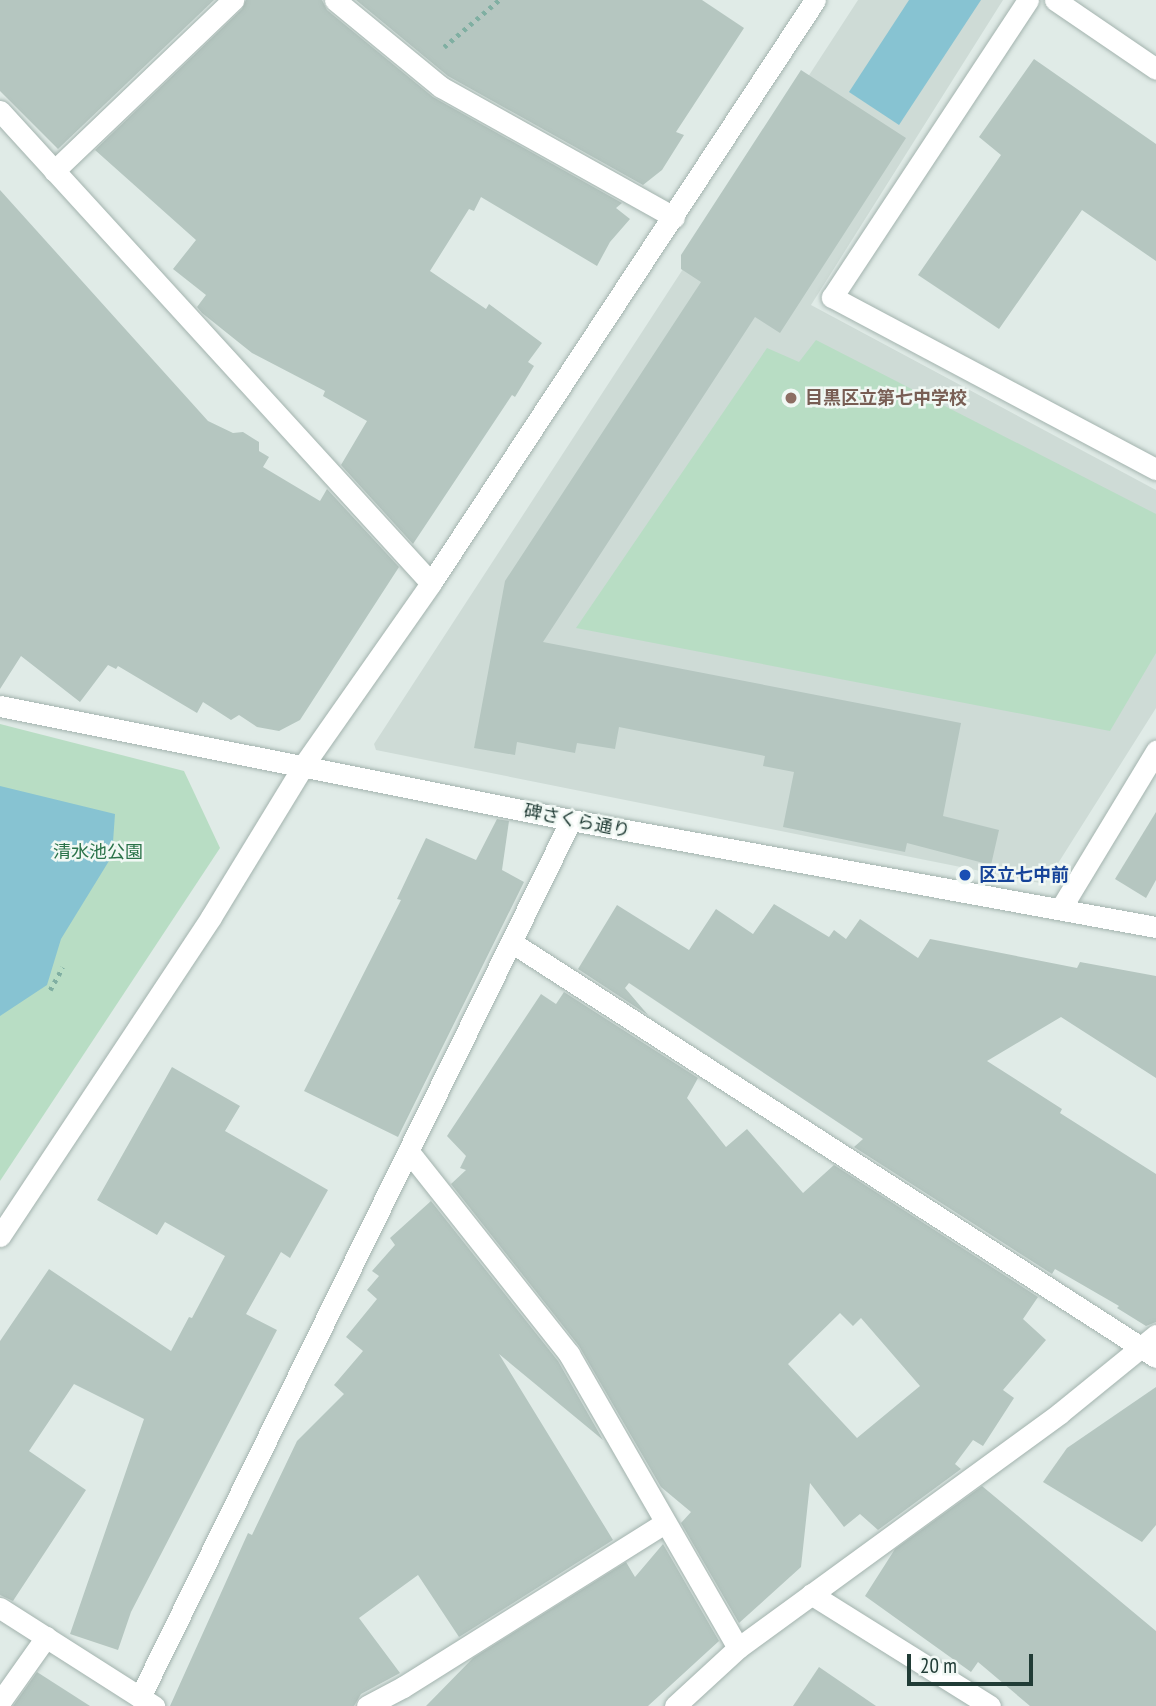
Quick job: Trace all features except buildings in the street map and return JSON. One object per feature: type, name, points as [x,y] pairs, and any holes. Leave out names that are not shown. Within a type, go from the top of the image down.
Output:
[{"type":"street","points":[[54,171],[233,0]]},
{"type":"street","points":[[335,0],[441,88],[674,217]]},
{"type":"street","points":[[0,1236],[211,917],[303,766],[431,583],[815,0]]},
{"type":"street","points":[[1028,0],[832,297],[1156,469]]},
{"type":"street","points":[[1055,0],[1156,69]]},
{"type":"street","points":[[0,111],[431,583]]},
{"type":"street","name":"碑さくら通り","points":[[0,706],[571,820],[1156,927]]},
{"type":"street","points":[[1061,908],[1156,751]]},
{"type":"street","points":[[0,1608],[147,1702],[408,1152],[571,820]]},
{"type":"street","points":[[511,942],[1151,1346],[738,1648],[675,1706]]},
{"type":"street","points":[[408,1152],[569,1354],[738,1648]]},
{"type":"street","points":[[367,1706],[403,1687],[664,1523]]},
{"type":"street","points":[[811,1594],[990,1706]]},
{"type":"street","points":[[0,1702],[46,1636]]},
{"type":"path","points":[[418,69],[499,0]]},
{"type":"path","points":[[50,990],[63,967]]},
{"type":"shaded area","name":"目黒区立第七中学校","points":[[858,0],[1003,0],[811,305],[1156,490],[1156,708],[1045,884],[376,750],[374,744]]},
{"type":"green space","points":[[816,340],[1156,514],[1156,653],[1110,731],[576,628],[767,348],[799,362]]},
{"type":"green space","name":"清水池公園","points":[[0,724],[184,771],[220,848],[0,1181]]},
{"type":"water","points":[[909,0],[981,0],[899,125],[849,92]]},
{"type":"water","points":[[0,786],[115,814],[112,856],[61,939],[47,985],[0,1016]]},
{"type":"place","name":"目黒区立第七中学校","points":[[791,398]]},
{"type":"place","name":"区立七中前","points":[[965,875]]}]
